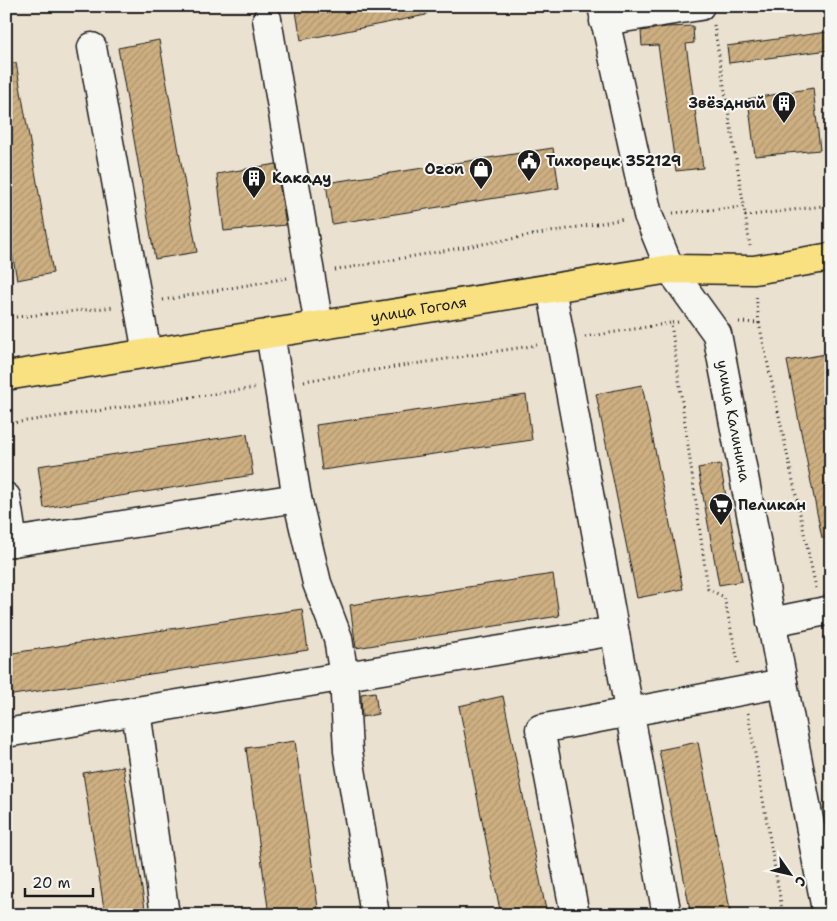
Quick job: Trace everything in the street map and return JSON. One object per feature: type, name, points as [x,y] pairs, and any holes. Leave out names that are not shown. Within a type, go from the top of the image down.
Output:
[{"type":"main road","name":"улица Гоголя","points":[[6,376],[670,269],[754,270],[831,257]]},
{"type":"street","points":[[603,14],[706,11]]},
{"type":"street","name":"улица Калинина","points":[[603,14],[648,215],[670,269],[716,334],[827,915]]},
{"type":"street","points":[[267,19],[319,326]]},
{"type":"street","points":[[92,47],[147,353]]},
{"type":"street","points":[[551,288],[667,915]]},
{"type":"street","points":[[270,333],[297,498],[318,583],[338,638],[344,676],[348,751],[375,915]]},
{"type":"street","points":[[6,497],[9,542],[297,498]]},
{"type":"street","points":[[771,622],[826,610]]},
{"type":"street","points":[[6,733],[614,631]]},
{"type":"street","points":[[575,915],[540,729],[783,683]]},
{"type":"street","points":[[136,711],[165,915]]},
{"type":"path","points":[[706,11],[744,207]]},
{"type":"path","points":[[746,216],[831,205]]},
{"type":"path","points":[[6,424],[378,371],[671,323]]},
{"type":"path","points":[[759,323],[826,610],[831,665]]},
{"type":"building","points":[[295,6],[425,6],[426,15],[301,40]]},
{"type":"building","points":[[693,26],[694,43],[686,44],[703,168],[676,171],[658,45],[642,46],[641,31],[666,27]]},
{"type":"building","points":[[827,32],[829,50],[729,63],[727,46]]},
{"type":"building","points":[[159,40],[197,252],[155,259],[118,48]]},
{"type":"building","points":[[6,63],[16,63],[53,273],[17,280],[6,219]]},
{"type":"building","name":"Звёздный","points":[[813,88],[820,150],[755,156],[748,99]]},
{"type":"building","points":[[553,148],[559,188],[332,224],[326,183]]},
{"type":"building","name":"Какаду","points":[[276,164],[286,225],[224,231],[217,174]]},
{"type":"building","points":[[831,353],[831,538],[822,538],[787,361]]},
{"type":"building","points":[[642,385],[683,589],[637,598],[596,394]]},
{"type":"building","points":[[526,395],[532,440],[322,470],[316,425]]},
{"type":"building","points":[[247,434],[253,475],[44,508],[38,466]]},
{"type":"building","points":[[720,464],[742,581],[719,585],[698,468]]},
{"type":"building","points":[[553,574],[559,616],[356,648],[350,605]]},
{"type":"building","points":[[302,609],[308,650],[6,696],[6,654]]},
{"type":"building","points":[[375,692],[378,714],[362,717],[361,694]]},
{"type":"building","points":[[503,696],[547,915],[501,915],[459,706]]},
{"type":"building","points":[[295,741],[319,915],[269,915],[246,748]]},
{"type":"building","points":[[698,742],[731,915],[691,915],[659,750]]},
{"type":"building","points":[[123,766],[146,915],[105,915],[83,773]]},
{"type":"place","name":"Звёздный","points":[[784,124]]},
{"type":"place","name":"Тихорецк 352129","points":[[529,182]]},
{"type":"place","name":"Ozon","points":[[481,190]]},
{"type":"place","name":"Какаду","points":[[254,199]]},
{"type":"place","name":"Пеликан","points":[[721,526]]}]
